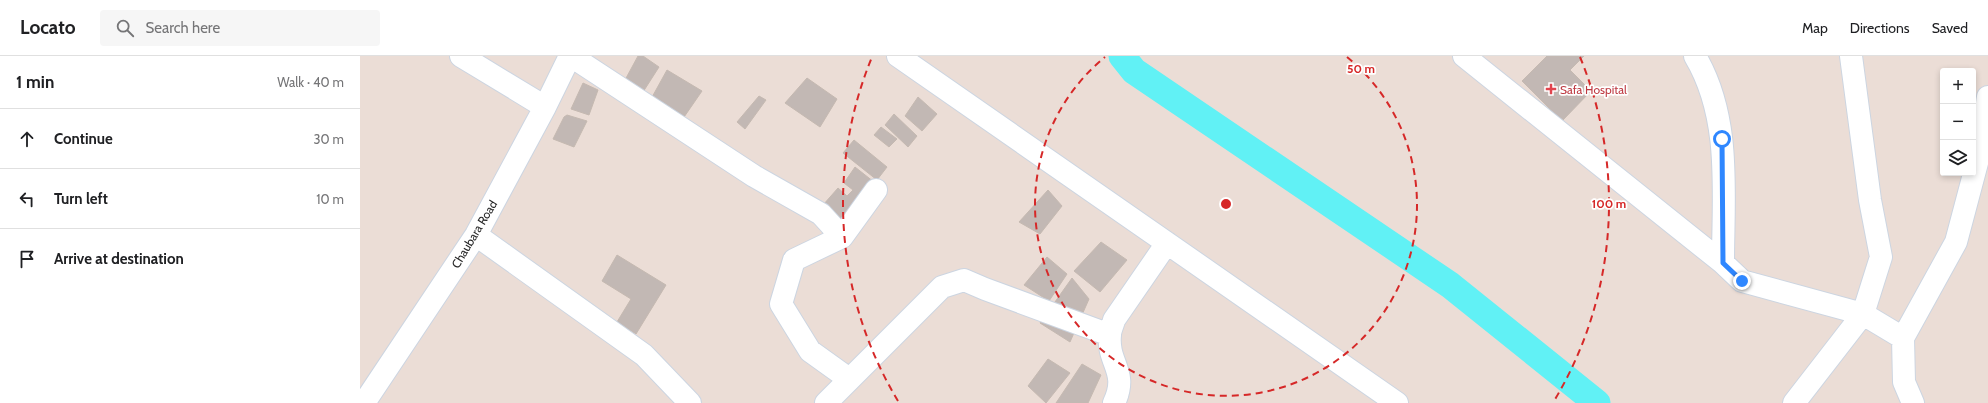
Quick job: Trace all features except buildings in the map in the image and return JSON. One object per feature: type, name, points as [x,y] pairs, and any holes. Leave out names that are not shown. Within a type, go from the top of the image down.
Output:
[{"type":"street","points":[[461,56],[545,107]]},
{"type":"street","points":[[571,56],[754,176],[821,214],[842,237]]},
{"type":"street","name":"Chaubara Road","points":[[364,403],[476,235],[571,56]]},
{"type":"street","points":[[898,56],[1397,403]]},
{"type":"street","points":[[1464,56],[1723,263],[1742,281],[1863,314],[1903,338]]},
{"type":"street","points":[[1695,56],[1714,99],[1722,139],[1723,263]]},
{"type":"street","points":[[1794,403],[1863,314],[1881,257],[1870,200],[1851,56]]},
{"type":"street","points":[[1913,403],[1904,382],[1903,338],[1956,242],[1978,159],[1988,97]]},
{"type":"street","points":[[849,379],[810,351],[781,304],[794,260],[842,237],[876,190]]},
{"type":"street","points":[[476,235],[644,355],[690,403]]},
{"type":"street","points":[[1114,403],[1120,390],[1120,380],[1110,349],[1110,335],[1114,320],[1167,243]]},
{"type":"street","points":[[826,403],[942,287],[964,280],[984,289],[1110,335]]},
{"type":"waterway","points":[[1122,56],[1134,71],[1450,285],[1597,403]]},
{"type":"place","name":"Safa Hospital","points":[[1551,89]]},
{"type":"route","points":[[1722,139],[1723,263],[1742,281]]}]
